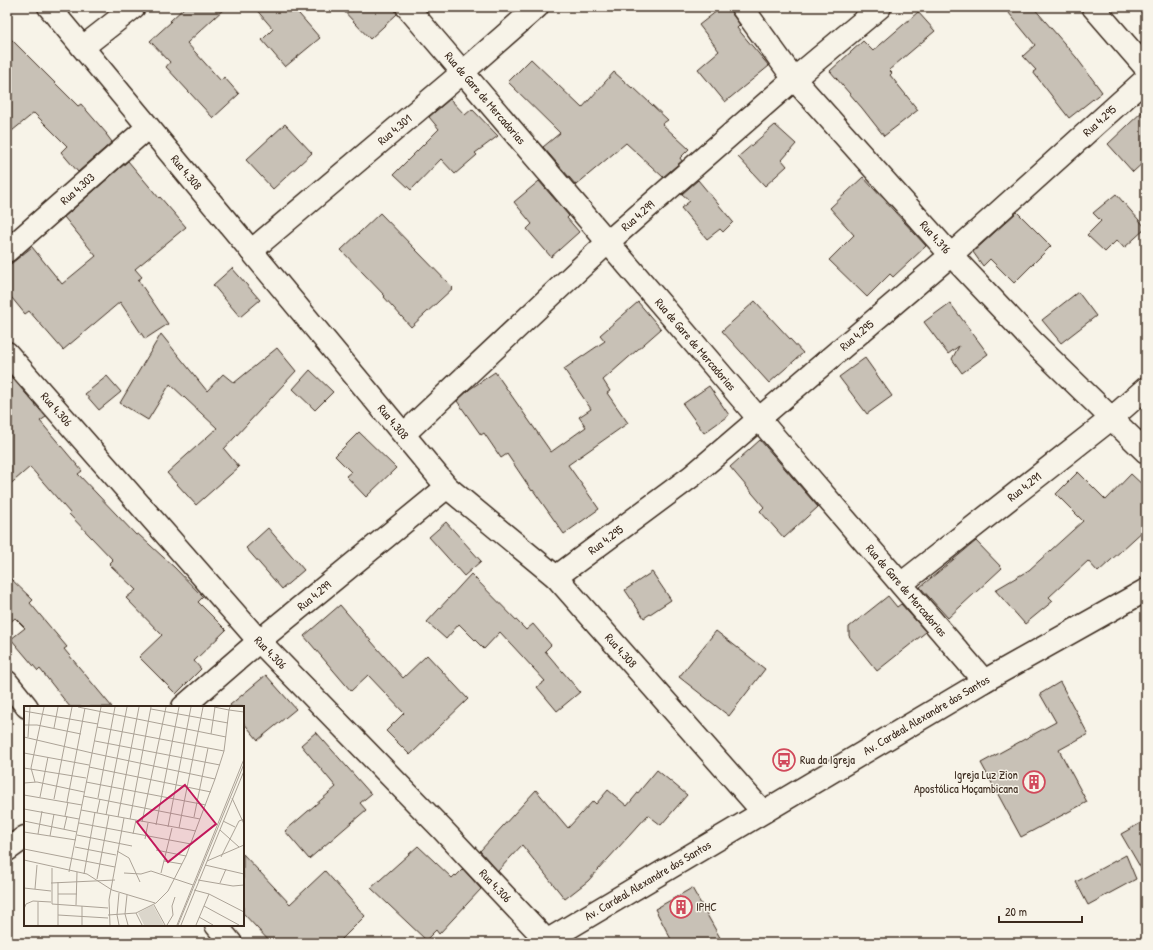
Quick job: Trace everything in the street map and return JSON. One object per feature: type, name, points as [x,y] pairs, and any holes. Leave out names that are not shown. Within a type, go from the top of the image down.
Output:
[{"type":"street","name":"Rua 4.308","points":[[49,7],[447,487],[556,577],[763,812]]},
{"type":"street","points":[[83,47],[134,7]]},
{"type":"street","name":"Rua de Gare de Mercadorias","points":[[407,7],[984,681]]},
{"type":"street","name":"Rua 4.301","points":[[251,251],[463,72],[537,7]]},
{"type":"street","name":"Rua 4.316","points":[[742,7],[794,79],[951,255],[1034,343],[1146,452]]},
{"type":"street","name":"Rua 4.299","points":[[404,434],[608,242],[794,79],[880,7]]},
{"type":"street","points":[[1093,7],[1146,68]]},
{"type":"street","name":"Rua 4.295","points":[[556,577],[692,476],[951,255],[1146,79]]},
{"type":"street","name":"Rua 4.303","points":[[7,251],[148,127]]},
{"type":"street","name":"Rua 4.306","points":[[7,353],[259,641],[441,828],[545,942]]},
{"type":"street","name":"Rua 4.291","points":[[901,584],[1112,418],[1146,388]]},
{"type":"street","name":"Rua 4.299","points":[[184,706],[259,641],[447,487]]},
{"type":"street","name":"Av. Cardeal Alexandre dos Santos","points":[[545,942],[984,681],[1146,590]]},
{"type":"street","points":[[7,682],[26,706]]},
{"type":"street","points":[[7,850],[24,838]]},
{"type":"street","points":[[217,926],[231,943]]},
{"type":"building","points":[[185,7],[226,7],[187,43],[221,81],[224,77],[239,94],[213,118],[166,67],[170,62],[150,41]]},
{"type":"building","points":[[254,7],[293,7],[320,38],[285,67],[262,40],[273,29]]},
{"type":"building","points":[[340,7],[395,7],[397,14],[370,39]]},
{"type":"building","points":[[722,7],[730,7],[732,14],[740,25],[737,28],[769,66],[725,102],[698,69],[719,51],[699,25]]},
{"type":"building","points":[[1004,7],[1033,7],[1076,57],[1102,92],[1069,118],[1033,72],[1036,70],[1023,56],[1035,45]]},
{"type":"building","points":[[918,12],[935,31],[889,70],[892,73],[890,75],[918,110],[884,136],[830,71],[863,41],[873,51]]},
{"type":"building","points":[[7,35],[78,106],[81,104],[112,142],[78,172],[61,152],[67,146],[34,113],[7,135]]},
{"type":"building","points":[[531,59],[582,108],[614,72],[632,88],[633,87],[668,120],[662,124],[689,149],[680,158],[682,161],[663,177],[626,143],[576,185],[543,147],[560,133],[508,82]]},
{"type":"building","points":[[450,99],[465,115],[472,109],[498,136],[475,153],[477,155],[455,174],[441,159],[411,190],[394,174],[439,129],[429,117]]},
{"type":"building","points":[[1146,108],[1146,160],[1133,172],[1108,144]]},
{"type":"building","points":[[285,124],[312,153],[273,189],[246,160]]},
{"type":"building","points":[[775,125],[796,144],[782,160],[787,166],[765,186],[738,157]]},
{"type":"building","points":[[128,161],[186,227],[135,269],[142,277],[138,280],[168,324],[145,339],[120,302],[63,350],[29,311],[25,314],[7,292],[7,267],[32,247],[62,284],[96,256],[64,217]]},
{"type":"building","points":[[863,177],[926,246],[893,277],[890,274],[867,297],[829,260],[854,235],[830,208]]},
{"type":"building","points":[[698,180],[733,222],[723,232],[720,229],[707,239],[681,208],[690,201],[682,194]]},
{"type":"building","points":[[539,181],[569,216],[567,218],[579,232],[551,257],[527,229],[532,224],[514,202]]},
{"type":"building","points":[[1116,194],[1146,228],[1124,248],[1117,240],[1105,252],[1087,235],[1101,221],[1093,213]]},
{"type":"building","points":[[1017,212],[1051,246],[1014,283],[990,259],[983,266],[973,252]]},
{"type":"building","points":[[380,213],[453,288],[411,327],[384,297],[385,296],[341,250]]},
{"type":"building","points":[[232,268],[260,300],[240,317],[213,285]]},
{"type":"building","points":[[1078,292],[1096,316],[1061,343],[1042,320]]},
{"type":"building","points":[[755,301],[803,353],[769,383],[722,331]]},
{"type":"building","points":[[638,302],[661,329],[603,380],[610,391],[607,393],[628,423],[568,465],[599,509],[564,534],[507,454],[501,458],[484,433],[481,435],[457,401],[470,389],[495,372],[551,452],[586,427],[579,417],[591,409],[564,369],[605,341],[600,335]]},
{"type":"building","points":[[950,303],[988,354],[962,373],[952,359],[959,346],[948,354],[924,322]]},
{"type":"building","points":[[161,334],[207,391],[223,374],[234,383],[277,348],[296,371],[224,449],[239,467],[196,505],[167,473],[217,428],[170,384],[148,420],[120,403]]},
{"type":"building","points":[[865,358],[892,396],[867,414],[839,377]]},
{"type":"building","points":[[310,370],[333,392],[315,410],[293,389]]},
{"type":"building","points":[[7,372],[46,417],[40,421],[82,471],[78,474],[136,535],[138,534],[175,568],[203,597],[198,602],[226,630],[194,661],[201,669],[176,694],[139,657],[162,635],[126,598],[136,590],[109,564],[113,560],[69,514],[70,513],[30,467],[7,487]]},
{"type":"building","points":[[107,376],[121,392],[99,410],[85,394]]},
{"type":"building","points":[[709,386],[729,415],[704,433],[683,404]]},
{"type":"building","points":[[359,432],[396,468],[366,497],[346,476],[351,472],[335,456]]},
{"type":"building","points":[[760,440],[818,507],[784,538],[760,511],[764,507],[730,467]]},
{"type":"building","points":[[1078,472],[1106,500],[1131,474],[1146,488],[1146,528],[1098,572],[1088,561],[1049,597],[1053,601],[1025,624],[995,590],[1029,570],[1083,521],[1056,494]]},
{"type":"building","points":[[446,522],[481,561],[464,576],[429,537]]},
{"type":"building","points":[[268,528],[304,570],[282,589],[246,548]]},
{"type":"building","points":[[976,541],[1002,568],[948,618],[920,587]]},
{"type":"building","points":[[652,572],[671,600],[644,618],[625,590]]},
{"type":"building","points":[[471,574],[526,630],[533,624],[551,645],[545,651],[580,692],[557,711],[537,687],[545,681],[500,632],[484,649],[459,624],[446,639],[427,622]]},
{"type":"building","points":[[7,575],[33,600],[30,603],[67,647],[64,649],[111,706],[69,706],[40,669],[38,671],[11,639],[25,628],[15,618],[7,625]]},
{"type":"building","points":[[888,596],[897,607],[901,604],[926,632],[877,671],[849,636],[849,627]]},
{"type":"building","points":[[340,605],[403,678],[427,655],[468,699],[410,755],[386,731],[404,713],[368,675],[351,691],[304,636]]},
{"type":"building","points":[[716,631],[765,669],[729,716],[679,677]]},
{"type":"building","points":[[266,675],[296,709],[258,740],[244,723],[244,706],[230,705]]},
{"type":"building","name":"Igreja Luz Zion Apostólica Moçambicana","points":[[1060,682],[1088,734],[1059,750],[1087,802],[1021,837],[981,763],[1056,722],[1040,694]]},
{"type":"building","points":[[316,732],[371,794],[360,803],[366,810],[309,859],[285,831],[336,787],[301,745]]},
{"type":"building","points":[[657,770],[687,795],[661,825],[648,815],[588,881],[565,899],[522,845],[498,871],[480,851],[536,790],[568,828],[593,801],[596,804],[608,790],[627,806]]},
{"type":"building","points":[[1146,820],[1146,877],[1121,834]]},
{"type":"building","points":[[418,846],[452,878],[463,869],[481,889],[439,934],[436,930],[426,940],[371,888]]},
{"type":"building","points":[[244,855],[290,904],[325,871],[365,916],[338,943],[271,943],[244,914]]},
{"type":"building","points":[[1126,855],[1136,879],[1088,905],[1076,882]]},
{"type":"building","name":"IPHC","points":[[692,888],[723,943],[673,943],[655,909]]},
{"type":"place","name":"Rua da Igreja","points":[[784,760]]},
{"type":"place","name":"Igreja Luz Zion Apostólica Moçambicana","points":[[1034,782]]},
{"type":"place","name":"IPHC","points":[[681,907]]}]
